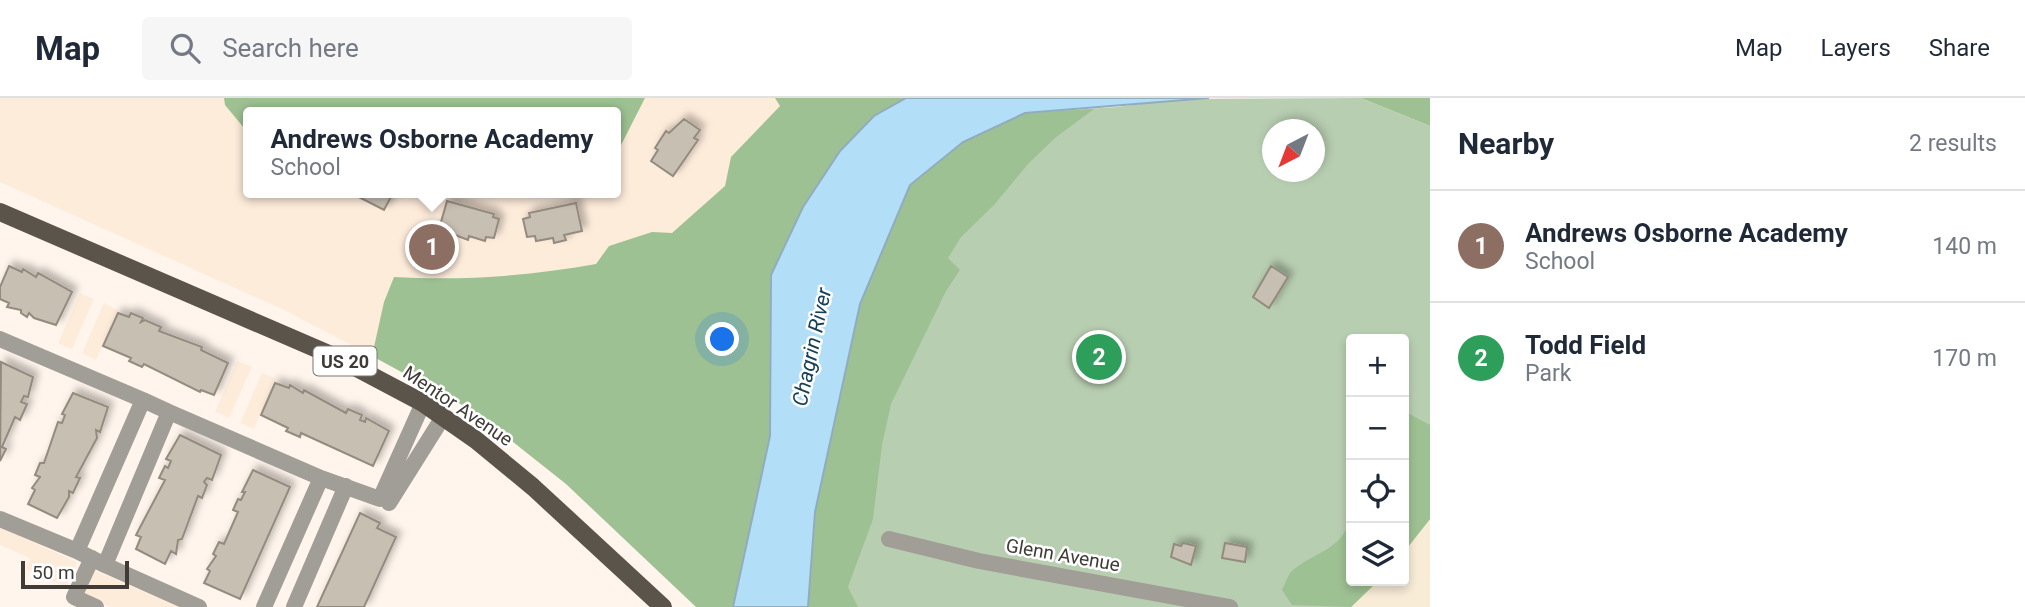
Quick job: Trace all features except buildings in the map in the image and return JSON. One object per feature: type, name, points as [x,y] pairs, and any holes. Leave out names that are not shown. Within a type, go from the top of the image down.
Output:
[{"type":"main road","name":"Mentor Avenue","points":[[0,212],[338,358],[423,403],[533,487],[663,607]]},
{"type":"street","points":[[0,339],[321,478],[380,499],[423,403]]},
{"type":"street","points":[[91,558],[142,400]]},
{"type":"street","points":[[96,607],[74,597],[91,558],[169,412]]},
{"type":"street","points":[[389,503],[443,417]]},
{"type":"street","points":[[264,607],[321,478]]},
{"type":"street","points":[[295,607],[346,486]]},
{"type":"street","points":[[0,519],[200,607]]},
{"type":"street","name":"Glenn Avenue","points":[[890,539],[979,561],[1230,607]]},
{"type":"shaded area","points":[[0,98],[818,98],[566,484],[475,412],[286,311],[0,182]]},
{"type":"shaded area","points":[[80,293],[94,299],[72,349],[58,343]]},
{"type":"shaded area","points":[[104,303],[118,310],[96,360],[82,353]]},
{"type":"shaded area","points":[[237,361],[252,367],[229,418],[215,412]]},
{"type":"shaded area","points":[[262,373],[276,379],[254,429],[240,423]]},
{"type":"shaded area","points":[[1430,519],[1430,607],[1351,607],[1373,586],[1409,586],[1409,546]]},
{"type":"shaded area","points":[[0,527],[77,562],[66,587],[26,569],[30,558],[0,545]]},
{"type":"shaded area","points":[[94,570],[179,607],[110,607],[83,595]]},
{"type":"green space","points":[[224,98],[645,98],[621,145],[621,107],[243,107],[243,127],[225,105]]},
{"type":"green space","points":[[775,98],[906,98],[874,116],[771,275],[770,436],[733,607],[696,607],[566,484],[475,412],[372,356],[384,302],[394,277],[470,278],[571,268],[596,264],[609,246],[652,232],[672,233],[725,186],[731,157],[780,106]]},
{"type":"green space","points":[[1361,98],[1430,126],[1430,519],[1409,546],[1409,334],[1346,334],[1346,586],[1373,586],[1351,607],[808,607],[843,376],[1025,113],[1117,107],[1180,99]]},
{"type":"green space","points":[[1361,98],[1430,98],[1430,126]]},
{"type":"green space","points":[[1094,109],[1055,138],[1028,164],[994,205],[961,237],[948,258],[960,270],[946,291],[891,404],[882,445],[873,519],[848,587],[858,607],[808,607],[815,512],[860,304],[910,185],[963,142],[1025,113]]},
{"type":"green space","points":[[1409,414],[1430,425],[1430,519],[1409,546]]},
{"type":"green space","points":[[1346,531],[1346,586],[1373,586],[1351,607],[1292,605],[1282,590],[1290,574],[1340,539]]},
{"type":"water","name":"Chagrin River","points":[[906,98],[1209,98],[1025,113],[963,142],[910,185],[860,304],[815,512],[808,607],[733,607],[770,436],[771,275],[803,207],[840,151],[874,116]]},
{"type":"place","name":"Andrews Osborne Academy","points":[[432,247]]},
{"type":"place","name":"Todd Field","points":[[1099,357]]}]
